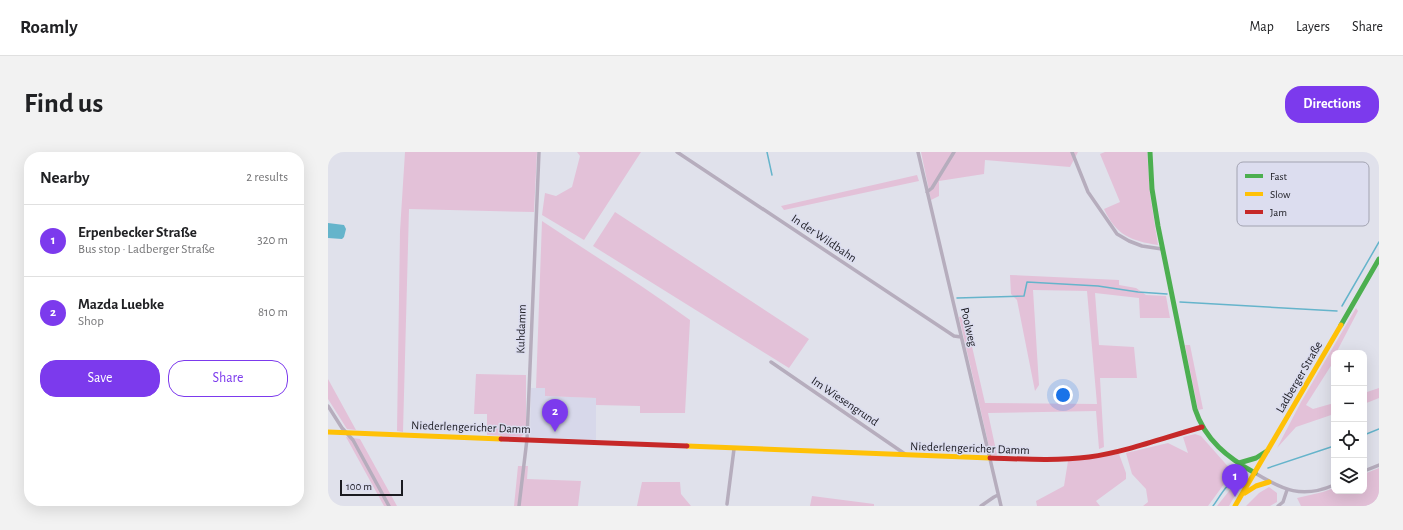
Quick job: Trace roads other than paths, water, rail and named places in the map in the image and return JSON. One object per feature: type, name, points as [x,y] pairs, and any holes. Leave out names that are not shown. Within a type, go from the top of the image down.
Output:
[{"type":"street","name":"Kuhdamm","points":[[519,506],[527,439],[539,152]]},
{"type":"street","name":"In der Wildbahn","points":[[677,152],[954,336],[961,337]]},
{"type":"street","name":"Poolweg","points":[[918,152],[1001,506]]},
{"type":"street","points":[[927,192],[932,188],[954,152]]},
{"type":"street","points":[[1072,152],[1088,192],[1117,234],[1142,246],[1162,249]]},
{"type":"street","points":[[1150,152],[1152,194],[1162,249],[1192,400],[1202,427],[1214,443],[1239,463],[1269,482],[1287,490],[1300,493],[1323,490],[1331,486]]},
{"type":"street","name":"Ladberger Straße","points":[[1236,506],[1379,259]]},
{"type":"street","name":"Im Wiesengrund","points":[[771,362],[907,456]]},
{"type":"street","points":[[328,406],[352,440],[389,506]]},
{"type":"street","name":"Niederlengericher Damm","points":[[328,432],[1036,460],[1089,457],[1122,450],[1202,427]]},
{"type":"street","points":[[728,504],[734,449]]},
{"type":"street","points":[[1239,463],[1256,458],[1268,450]]},
{"type":"street","points":[[1367,470],[1379,465]]},
{"type":"street","points":[[1241,496],[1256,486],[1269,482]]},
{"type":"street","points":[[1278,506],[1283,502],[1287,490]]},
{"type":"street","points":[[981,506],[998,496]]},
{"type":"water","points":[[328,223],[344,225],[346,229],[342,239],[328,238]]},
{"type":"waterway","points":[[767,152],[772,175]]},
{"type":"waterway","points":[[1342,306],[1379,242]]},
{"type":"waterway","points":[[957,298],[1024,296],[1027,282],[1098,286],[1138,292],[1167,294]]},
{"type":"waterway","points":[[1180,302],[1337,311]]},
{"type":"waterway","points":[[1367,434],[1379,429]]},
{"type":"waterway","points":[[1268,468],[1331,447]]},
{"type":"waterway","points":[[1213,506],[1228,485],[1240,477]]},
{"type":"place","name":"Mazda Luebke","points":[[555,432]]},
{"type":"place","name":"Erpenbecker Straße","points":[[1235,497]]}]
